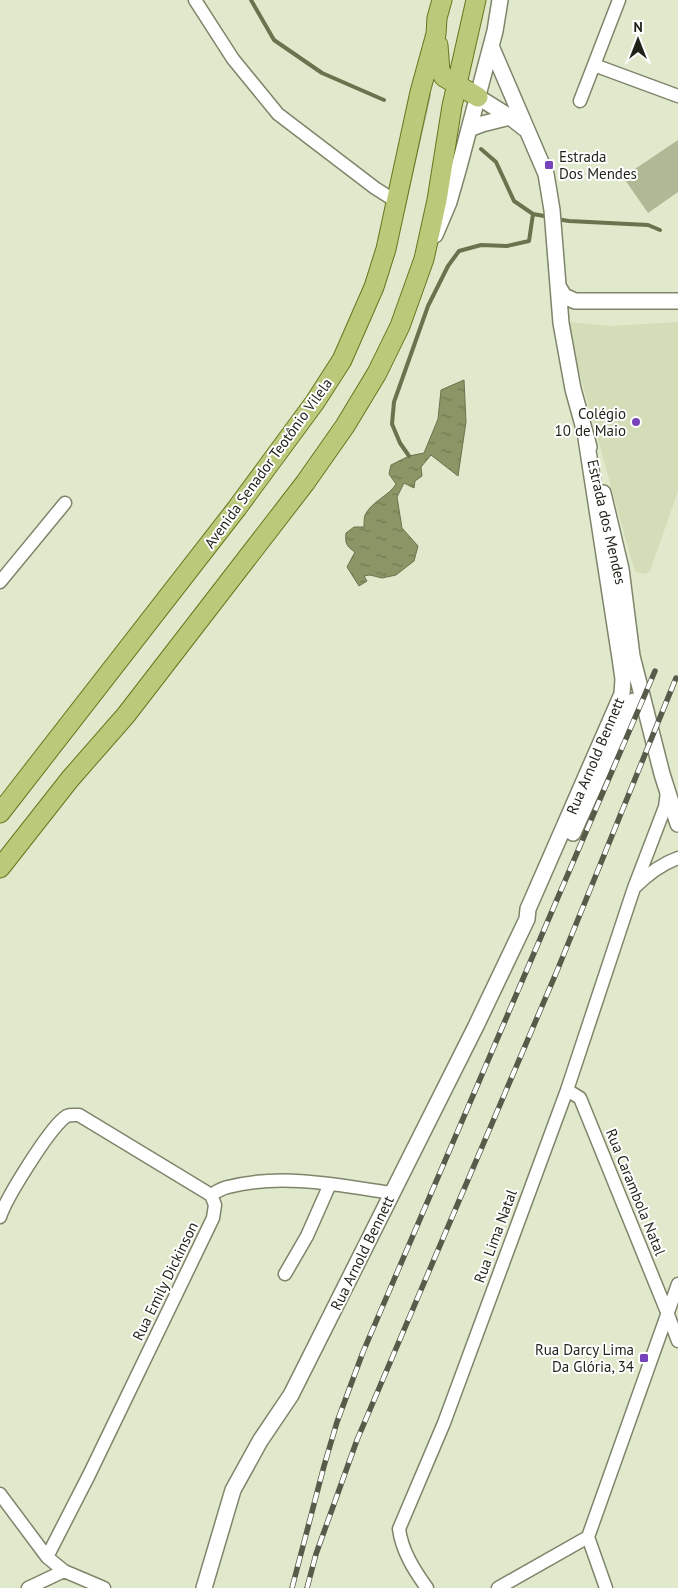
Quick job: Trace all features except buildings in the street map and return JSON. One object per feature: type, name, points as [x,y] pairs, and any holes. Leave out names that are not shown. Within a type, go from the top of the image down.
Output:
[{"type":"main road","name":"Avenida Senador Teotônio Vilela","points":[[0,813],[172,593],[315,402],[342,360],[374,287],[386,249],[420,92],[436,34],[442,0]]},
{"type":"main road","points":[[0,868],[70,779],[126,715],[305,483],[366,393],[400,326],[424,259],[457,84],[476,0]]},
{"type":"main road","points":[[438,18],[440,71],[444,77],[478,97]]},
{"type":"street","points":[[195,0],[233,59],[278,114],[375,188],[397,202]]},
{"type":"street","points":[[424,259],[449,202],[478,97],[500,0]]},
{"type":"street","points":[[580,101],[620,0]]},
{"type":"street","name":"Estrada dos Mendes","points":[[490,46],[546,174],[552,210],[561,320],[573,389],[612,531],[620,569],[632,656],[643,701],[670,789],[678,824]]},
{"type":"street","points":[[594,65],[678,96]]},
{"type":"street","name":"Estrada dos Mendes","points":[[478,97],[528,131]]},
{"type":"street","points":[[469,129],[510,117]]},
{"type":"street","points":[[558,286],[564,296],[575,301],[678,301]]},
{"type":"street","points":[[561,320],[564,309],[575,301]]},
{"type":"street","name":"Rua Arnold Bennett","points":[[204,1588],[233,1490],[260,1441],[291,1395],[476,1026],[527,919],[528,909],[615,713],[623,688],[620,658],[586,438]]},
{"type":"street","points":[[0,582],[65,503]]},
{"type":"street","name":"Rua Arnold Bennett","points":[[527,919],[537,913],[629,709],[634,701],[643,701]]},
{"type":"street","name":"Rua Lima Natal","points":[[427,1588],[412,1567],[400,1540],[399,1529],[444,1422],[567,1090],[634,888],[670,789]]},
{"type":"street","name":"Rua Lima Natal","points":[[634,888],[651,872],[668,861],[678,858]]},
{"type":"street","name":"Rua Carambola Natal","points":[[567,1090],[580,1098],[668,1312],[678,1341]]},
{"type":"street","points":[[0,1217],[9,1195],[52,1130],[64,1118],[70,1115],[78,1115],[211,1195],[227,1187],[272,1181],[330,1184],[391,1193]]},
{"type":"street","points":[[284,1274],[307,1236],[330,1184]]},
{"type":"street","name":"Rua Emily Dickinson","points":[[47,1557],[89,1475],[213,1218],[215,1205],[211,1195]]},
{"type":"street","points":[[606,1588],[588,1538],[678,1284]]},
{"type":"street","points":[[0,1494],[47,1557],[64,1571],[104,1588]]},
{"type":"street","points":[[498,1588],[588,1538]]},
{"type":"street","points":[[28,1588],[64,1571]]},
{"type":"shaded area","points":[[429,89],[431,95],[405,210],[404,209]]},
{"type":"shaded area","points":[[678,140],[678,192],[648,213],[623,177]]},
{"type":"shaded area","name":"Colégio 10 de Maio","points":[[569,322],[611,326],[678,322],[678,491],[650,571],[644,574],[636,572],[632,562],[574,353]]},
{"type":"water","points":[[464,380],[466,422],[458,476],[431,455],[421,467],[422,476],[415,481],[414,488],[404,483],[397,497],[402,528],[418,546],[414,561],[396,575],[382,578],[370,575],[364,576],[367,581],[359,586],[347,567],[355,552],[347,544],[346,533],[354,527],[364,527],[365,516],[368,510],[396,484],[389,474],[391,465],[409,456],[424,453],[438,419],[441,390]]},
{"type":"waterway","points":[[251,0],[274,40],[322,73],[384,100]]},
{"type":"waterway","points":[[481,149],[496,162],[514,201],[533,214],[550,217]]},
{"type":"waterway","points":[[409,456],[400,443],[392,424],[394,402],[428,306],[448,266],[459,251],[481,245],[507,246],[529,241],[533,214]]},
{"type":"waterway","points":[[556,219],[648,225],[660,230]]},
{"type":"railway","points":[[292,1588],[337,1422],[363,1352],[655,671]]},
{"type":"railway","points":[[307,1588],[316,1554],[357,1440],[557,971],[676,678]]},
{"type":"place","name":"Estrada Dos Mendes","points":[[549,165]]},
{"type":"place","name":"Colégio 10 de Maio","points":[[636,422]]},
{"type":"place","name":"Rua Darcy Lima Da Glória, 34","points":[[644,1358]]}]
